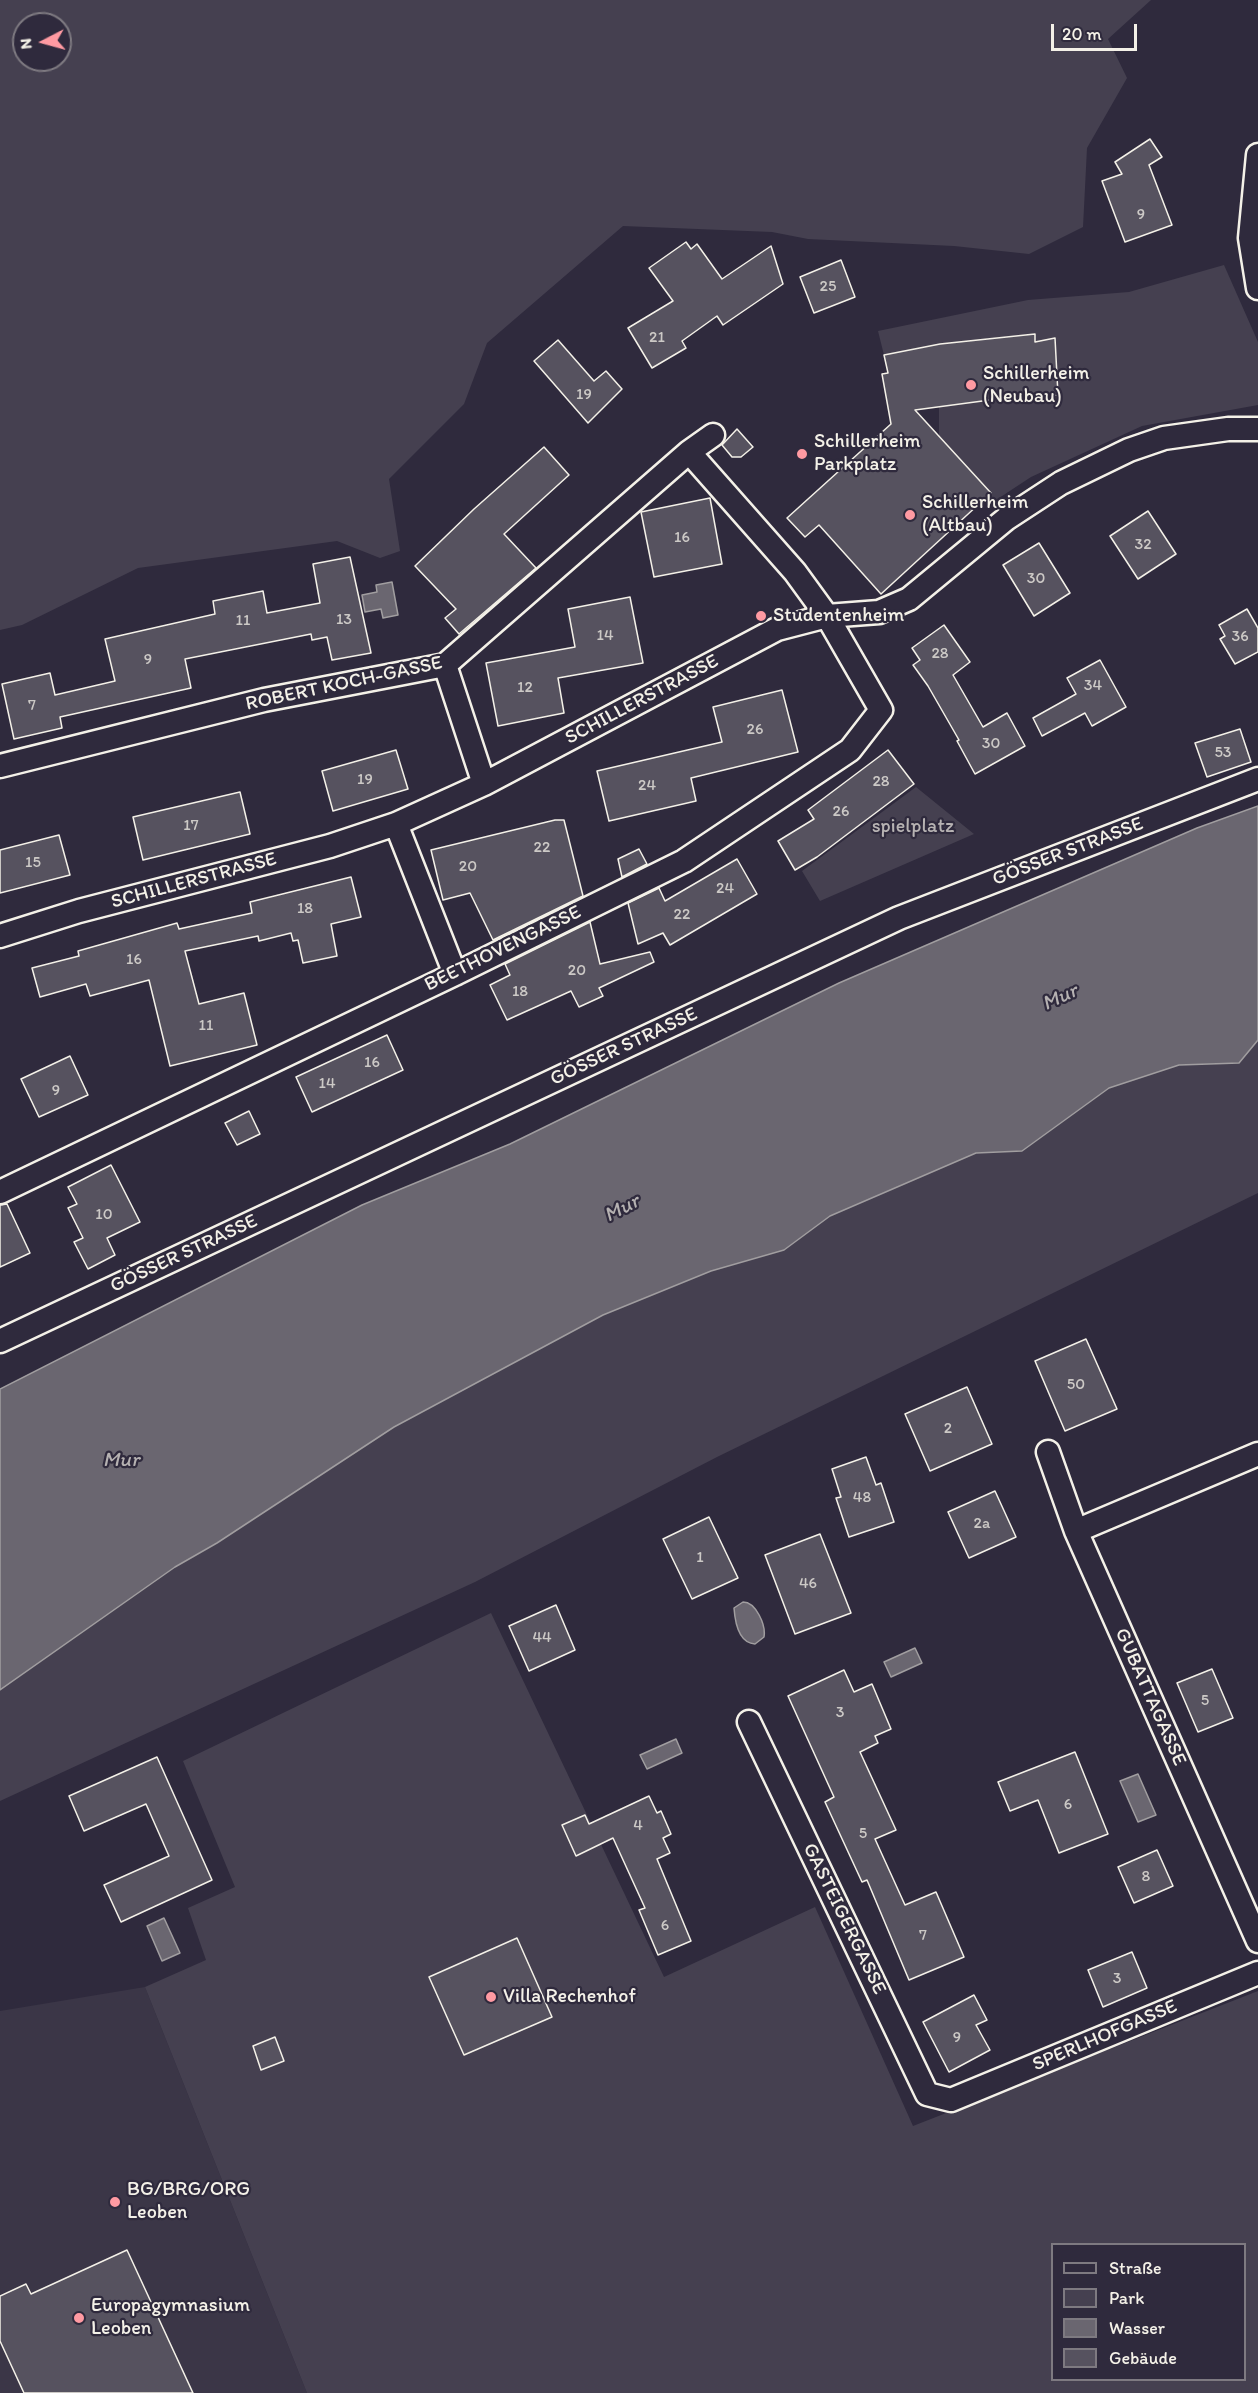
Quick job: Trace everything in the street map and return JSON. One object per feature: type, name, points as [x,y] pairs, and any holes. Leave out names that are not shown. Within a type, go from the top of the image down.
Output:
[{"type":"street","points":[[1258,155],[1250,238],[1258,288]]},
{"type":"street","name":"SCHILLERSTRASSE","points":[[0,936],[79,911],[330,846],[396,824],[484,784],[777,629],[827,616],[879,612],[909,599],[1006,519],[1061,483],[1129,450],[1164,438],[1227,429],[1258,429]]},
{"type":"street","name":"ROBERT KOCH-GASSE","points":[[0,766],[264,700],[445,665],[689,452],[713,435]]},
{"type":"street","points":[[689,452],[795,572],[827,616]]},
{"type":"street","name":"BEETHOVENGASSE","points":[[0,1192],[455,974],[684,861],[850,750],[881,710],[827,616]]},
{"type":"street","points":[[445,665],[484,784]]},
{"type":"street","name":"GÖSSER STRASSE","points":[[0,1341],[899,918],[1258,779]]},
{"type":"street","points":[[396,824],[455,974]]},
{"type":"street","name":"GUBATTAGASSE","points":[[1048,1452],[1076,1531],[1258,1941]]},
{"type":"street","points":[[1076,1531],[1258,1454]]},
{"type":"street","name":"GASTEIGERGASSE","points":[[749,1722],[927,2094],[951,2100]]},
{"type":"street","name":"SPERLHOFGASSE","points":[[951,2100],[1258,1972]]},
{"type":"shaded area","name":"BG/BRG/ORG Leoben","points":[[145,1987],[307,2393],[0,2393],[0,2011]]},
{"type":"green space","points":[[0,0],[1151,0],[1108,39],[1127,78],[1087,148],[1083,227],[1029,254],[954,246],[808,239],[772,232],[623,226],[487,343],[464,404],[389,479],[400,551],[380,558],[337,541],[138,568],[22,625],[0,630]]},
{"type":"green space","points":[[1224,265],[1258,342],[1258,405],[1142,426],[1031,477],[993,502],[988,498],[991,493],[939,436],[939,407],[1005,398],[1057,395],[1055,339],[1035,342],[1034,334],[921,348],[884,355],[878,331],[1028,300],[1129,292]]},
{"type":"green space","name":"spielplatz","points":[[916,787],[974,834],[820,901],[802,871]]},
{"type":"green space","points":[[1258,1040],[1258,1193],[717,1457],[475,1582],[0,1801],[0,1690],[175,1567],[218,1543],[394,1427],[603,1315],[711,1271],[784,1250],[830,1216],[976,1153],[1022,1151],[1109,1088],[1179,1065],[1239,1063]]},
{"type":"green space","points":[[491,1613],[664,1977],[815,1907],[913,2126],[1258,1991],[1258,2393],[307,2393],[145,1987],[206,1960],[188,1908],[235,1887],[183,1761]]},
{"type":"water","points":[[392,582],[398,615],[383,618],[381,609],[365,612],[362,595],[377,592],[376,585]]},
{"type":"water","name":"Mur","points":[[1258,806],[1258,1040],[1239,1063],[1179,1065],[1109,1088],[1022,1151],[976,1153],[830,1216],[784,1250],[711,1271],[603,1315],[394,1427],[217,1543],[175,1567],[0,1690],[0,1389],[362,1205],[510,1144],[839,983],[1197,828]]},
{"type":"water","points":[[743,1602],[756,1610],[763,1626],[764,1637],[755,1644],[745,1640],[737,1625],[734,1608]]},
{"type":"water","points":[[915,1648],[922,1663],[891,1677],[884,1662]]},
{"type":"water","points":[[676,1739],[682,1753],[647,1769],[640,1755]]},
{"type":"water","points":[[1138,1774],[1156,1815],[1138,1822],[1120,1781]]},
{"type":"water","points":[[164,1918],[180,1953],[162,1961],[147,1926]]},
{"type":"building","points":[[1150,139],[1162,157],[1149,165],[1172,225],[1125,242],[1102,181],[1122,174],[1115,162]]},
{"type":"building","points":[[686,242],[691,249],[697,244],[722,279],[771,246],[783,284],[723,325],[717,316],[682,341],[686,348],[652,368],[628,328],[673,301],[649,268]]},
{"type":"building","points":[[841,260],[855,297],[814,313],[800,277]]},
{"type":"building","points":[[1035,334],[1035,342],[1055,338],[1058,395],[1005,398],[915,410],[991,493],[881,594],[819,525],[805,537],[787,518],[891,424],[882,374],[888,373],[884,355],[940,344]]},
{"type":"building","points":[[558,340],[594,381],[606,371],[622,389],[588,423],[534,361]]},
{"type":"building","points":[[737,429],[753,447],[741,457],[732,457],[722,445]]},
{"type":"building","points":[[544,447],[569,475],[504,534],[536,568],[459,634],[445,618],[456,609],[415,566],[474,509]]},
{"type":"building","points":[[710,498],[722,564],[654,577],[641,512]]},
{"type":"building","points":[[1148,511],[1176,554],[1138,579],[1110,536]]},
{"type":"building","points":[[1039,543],[1070,593],[1034,616],[1003,565]]},
{"type":"building","points":[[350,557],[371,653],[332,660],[327,637],[312,640],[311,634],[185,659],[191,688],[60,717],[62,728],[14,739],[2,684],[50,673],[55,695],[115,681],[105,639],[215,614],[213,601],[263,591],[267,613],[320,603],[313,564]]},
{"type":"building","points":[[630,597],[643,663],[558,678],[564,713],[498,726],[486,663],[575,647],[568,609]]},
{"type":"building","points":[[1247,609],[1258,628],[1258,652],[1235,664],[1220,639],[1225,636],[1219,625]]},
{"type":"building","points":[[944,625],[970,662],[953,675],[983,727],[1007,713],[1025,746],[975,774],[957,741],[959,740],[928,686],[913,665],[920,660],[912,648]]},
{"type":"building","points":[[1100,660],[1126,707],[1092,726],[1085,713],[1042,736],[1033,718],[1076,694],[1067,678]]},
{"type":"building","points":[[782,690],[798,752],[691,778],[696,801],[609,821],[597,771],[722,742],[713,707]]},
{"type":"building","points":[[1240,729],[1251,762],[1207,777],[1195,743]]},
{"type":"building","points":[[396,750],[408,789],[333,811],[322,771]]},
{"type":"building","points":[[888,750],[914,784],[817,857],[795,870],[778,841],[814,819],[808,810]]},
{"type":"building","points":[[240,792],[250,834],[143,860],[133,817]]},
{"type":"building","points":[[555,820],[564,820],[583,896],[493,940],[470,893],[443,900],[431,850]]},
{"type":"building","points":[[59,835],[70,875],[0,893],[0,850]]},
{"type":"building","points":[[639,849],[647,864],[622,877],[618,859]]},
{"type":"building","points":[[737,859],[757,894],[670,945],[663,933],[638,944],[628,903],[659,888],[665,901]]},
{"type":"building","points":[[351,877],[361,917],[331,924],[337,956],[303,963],[298,940],[293,941],[291,933],[259,941],[258,936],[185,951],[199,1004],[244,993],[257,1045],[170,1066],[149,980],[90,996],[86,984],[40,997],[32,968],[79,956],[78,951],[177,923],[179,929],[252,913],[250,902]]},
{"type":"building","points":[[590,922],[600,964],[650,952],[654,962],[599,988],[603,996],[579,1007],[571,991],[507,1020],[490,985],[510,975],[505,964]]},
{"type":"building","points":[[387,1035],[403,1070],[312,1112],[296,1077]]},
{"type":"building","points":[[70,1056],[88,1095],[39,1117],[21,1079]]},
{"type":"building","points":[[249,1111],[260,1134],[237,1145],[225,1123]]},
{"type":"building","points":[[111,1165],[140,1222],[107,1238],[115,1255],[88,1269],[74,1242],[83,1238],[68,1208],[77,1204],[68,1187]]},
{"type":"building","points":[[7,1204],[30,1253],[0,1267],[0,1205]]},
{"type":"building","points":[[1086,1339],[1117,1409],[1065,1431],[1035,1361]]},
{"type":"building","points":[[967,1387],[992,1444],[930,1471],[905,1414]]},
{"type":"building","points":[[866,1457],[876,1485],[881,1483],[894,1522],[849,1537],[836,1498],[841,1497],[832,1469]]},
{"type":"building","points":[[995,1491],[1016,1537],[969,1558],[948,1512]]},
{"type":"building","points":[[709,1517],[738,1578],[692,1599],[663,1539]]},
{"type":"building","points":[[820,1534],[851,1613],[795,1634],[765,1555]]},
{"type":"building","points":[[556,1605],[575,1650],[529,1671],[509,1626]]},
{"type":"building","points":[[1212,1669],[1233,1718],[1198,1732],[1177,1683]]},
{"type":"building","points":[[844,1670],[854,1692],[872,1684],[891,1729],[875,1736],[878,1743],[860,1752],[896,1830],[875,1839],[905,1905],[936,1892],[964,1957],[909,1980],[867,1880],[862,1882],[825,1802],[834,1797],[788,1696]]},
{"type":"building","points":[[1075,1752],[1108,1834],[1059,1853],[1038,1800],[1010,1811],[998,1782]]},
{"type":"building","points":[[157,1757],[212,1880],[121,1922],[104,1885],[169,1856],[146,1804],[84,1831],[69,1796]]},
{"type":"building","points":[[649,1796],[657,1813],[661,1811],[671,1834],[663,1838],[670,1853],[657,1859],[691,1941],[658,1955],[639,1910],[645,1908],[613,1838],[576,1856],[562,1825],[585,1815],[589,1824]]},
{"type":"building","points":[[1157,1850],[1173,1886],[1134,1903],[1118,1867]]},
{"type":"building","name":"Villa Rechenhof","points":[[517,1938],[552,2017],[464,2055],[429,1977]]},
{"type":"building","points":[[1132,1952],[1147,1988],[1103,2007],[1088,1970]]},
{"type":"building","points":[[974,1995],[987,2020],[976,2025],[990,2050],[949,2072],[923,2022]]},
{"type":"building","points":[[275,2037],[284,2061],[261,2070],[253,2046]]},
{"type":"building","name":"Europagymnasium Leoben","points":[[127,2250],[193,2393],[24,2393],[0,2341],[0,2296],[26,2284],[31,2294]]},
{"type":"place","name":"Schillerheim (Neubau)","points":[[971,385]]},
{"type":"place","name":"Schillerheim Parkplatz","points":[[802,454]]},
{"type":"place","name":"Schillerheim (Altbau)","points":[[910,515]]},
{"type":"place","name":"Studentenheim","points":[[761,616]]},
{"type":"place","name":"Villa Rechenhof","points":[[491,1997]]},
{"type":"place","name":"BG/BRG/ORG Leoben","points":[[115,2202]]},
{"type":"place","name":"Europagymnasium Leoben","points":[[79,2318]]}]
